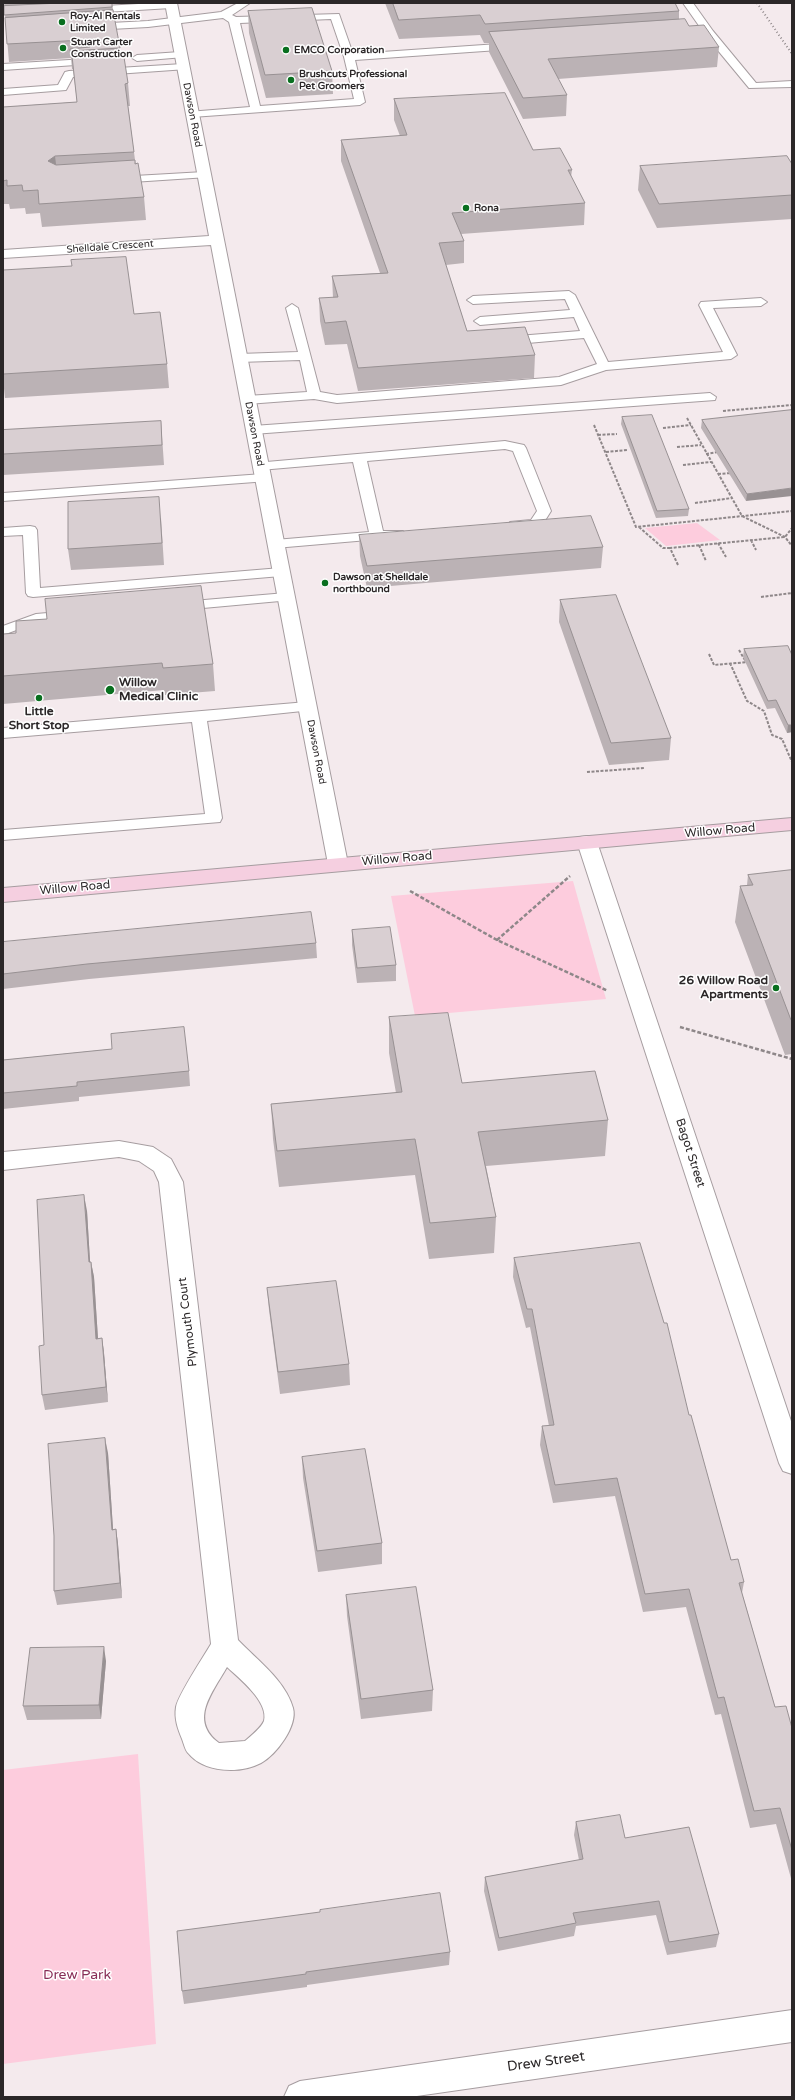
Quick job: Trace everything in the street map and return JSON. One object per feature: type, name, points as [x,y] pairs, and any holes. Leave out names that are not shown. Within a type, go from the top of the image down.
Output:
[{"type":"main road","name":"Willow Road","points":[[3,895],[792,824]]},
{"type":"street","name":"Dawson Road","points":[[171,4],[338,864]]},
{"type":"street","name":"Shelldale Crescent","points":[[3,254],[216,240]]},
{"type":"street","name":"Bagot Street","points":[[587,842],[792,1463]]},
{"type":"street","name":"Plymouth Court","points":[[3,1161],[119,1149],[145,1153],[163,1165],[171,1182],[225,1645]]},
{"type":"street","name":"Drew Street","points":[[315,2096],[792,2026]]},
{"type":"lane","points":[[79,28],[174,21],[224,15],[245,3]]},
{"type":"lane","points":[[688,3],[708,33],[753,86],[792,84]]},
{"type":"lane","points":[[74,10],[171,4]]},
{"type":"lane","points":[[192,114],[360,102],[335,16],[234,20],[224,15]]},
{"type":"lane","points":[[234,20],[256,110]]},
{"type":"lane","points":[[685,34],[708,33]]},
{"type":"lane","points":[[348,57],[521,45]]},
{"type":"lane","points":[[3,67],[119,60],[182,61]]},
{"type":"lane","points":[[62,100],[62,88],[68,74],[182,61]]},
{"type":"lane","points":[[3,92],[62,88]]},
{"type":"lane","points":[[104,181],[204,175]]},
{"type":"lane","points":[[473,300],[569,295],[604,366]]},
{"type":"lane","points":[[247,400],[314,395],[337,399],[561,381],[604,366],[732,355],[705,305],[761,302]]},
{"type":"lane","points":[[292,308],[314,395]]},
{"type":"lane","points":[[480,321],[578,313]]},
{"type":"lane","points":[[495,342],[588,334]]},
{"type":"lane","points":[[239,358],[305,356]]},
{"type":"lane","points":[[253,430],[710,397]]},
{"type":"lane","points":[[3,497],[262,472],[358,457],[505,445],[519,448],[544,511],[536,524],[504,526]]},
{"type":"lane","points":[[358,457],[377,536]]},
{"type":"lane","points":[[3,532],[30,530],[33,593],[281,572]]},
{"type":"lane","points":[[275,544],[408,533]]},
{"type":"lane","points":[[170,607],[286,597]]},
{"type":"lane","points":[[3,631],[36,618],[83,614]]},
{"type":"lane","points":[[3,733],[307,707]]},
{"type":"lane","points":[[3,835],[214,818],[199,717]]},
{"type":"path","points":[[677,399],[701,445],[742,516],[785,537],[792,546]]},
{"type":"path","points":[[723,411],[792,405]]},
{"type":"path","points":[[587,406],[636,527],[638,527],[663,548],[785,537],[792,528]]},
{"type":"path","points":[[663,428],[691,425]]},
{"type":"path","points":[[598,435],[617,434]]},
{"type":"path","points":[[677,447],[701,445]]},
{"type":"path","points":[[606,452],[626,450]]},
{"type":"path","points":[[706,454],[721,452]]},
{"type":"path","points":[[683,465],[711,462]]},
{"type":"path","points":[[718,474],[739,472]]},
{"type":"path","points":[[695,503],[732,498]]},
{"type":"path","points":[[638,527],[792,510]]},
{"type":"path","points":[[751,540],[756,550]]},
{"type":"path","points":[[718,543],[726,557]]},
{"type":"path","points":[[698,545],[706,561]]},
{"type":"path","points":[[670,548],[678,564]]},
{"type":"path","points":[[761,597],[792,593]]},
{"type":"path","points":[[740,650],[746,662]]},
{"type":"path","points":[[708,654],[714,665],[753,661]]},
{"type":"path","points":[[730,663],[747,701],[764,711],[772,735],[782,739],[792,762]]},
{"type":"path","points":[[587,772],[644,768]]},
{"type":"path","points":[[497,940],[570,876]]},
{"type":"path","points":[[410,891],[497,940],[608,991]]},
{"type":"path","points":[[680,1027],[792,1059]]},
{"type":"green space","points":[[697,523],[720,540],[666,546],[645,528]]},
{"type":"green space","points":[[573,881],[606,999],[415,1016],[391,896]]},
{"type":"green space","name":"Drew Park","points":[[138,1754],[156,2044],[3,2064],[3,1770]]},
{"type":"building","points":[[61,3],[112,3],[112,7],[4,15],[4,6]]},
{"type":"building","points":[[393,3],[675,3],[679,11],[485,24],[480,15],[399,20]]},
{"type":"building","points":[[312,8],[332,71],[265,75],[248,11]]},
{"type":"building","points":[[113,10],[120,48],[70,51],[70,49],[90,47],[90,41],[84,40],[7,44],[5,18]]},
{"type":"building","points":[[685,19],[689,26],[704,25],[719,47],[548,59],[567,95],[523,98],[489,32]]},
{"type":"building","points":[[121,53],[122,57],[124,57],[128,83],[125,84],[134,152],[55,156],[48,161],[56,165],[135,160],[135,164],[138,163],[144,197],[39,204],[38,190],[23,191],[22,185],[7,186],[7,180],[3,181],[3,107],[77,102],[72,56]]},
{"type":"building","points":[[505,93],[533,150],[560,148],[572,170],[568,170],[585,203],[452,213],[464,241],[439,243],[467,331],[525,327],[535,355],[358,368],[346,321],[325,323],[319,298],[338,297],[332,276],[388,273],[341,140],[407,135],[394,99]]},
{"type":"building","points":[[787,156],[792,164],[792,195],[659,204],[640,166]]},
{"type":"building","points":[[126,257],[134,314],[160,312],[167,364],[3,374],[3,270],[72,266],[71,260]]},
{"type":"building","points":[[792,410],[792,488],[747,494],[702,420]]},
{"type":"building","points":[[652,415],[689,509],[657,511],[622,417]]},
{"type":"building","points":[[161,421],[162,445],[3,454],[3,430]]},
{"type":"building","points":[[159,497],[162,543],[68,549],[68,502]]},
{"type":"building","points":[[591,516],[603,547],[367,566],[359,535]]},
{"type":"building","points":[[201,586],[213,664],[163,668],[162,663],[3,676],[3,634],[16,633],[16,621],[47,619],[45,599]]},
{"type":"building","points":[[616,595],[671,738],[611,743],[560,600]]},
{"type":"building","points":[[788,646],[792,655],[792,725],[788,725],[776,700],[768,701],[744,649]]},
{"type":"building","points":[[792,870],[791,1020],[740,886],[753,885],[748,875]]},
{"type":"building","points":[[311,912],[316,943],[87,964],[3,974],[3,942]]},
{"type":"building","points":[[390,927],[396,965],[357,968],[352,930]]},
{"type":"building","points":[[448,1013],[462,1083],[595,1071],[608,1120],[478,1132],[496,1217],[430,1223],[415,1139],[277,1151],[271,1104],[402,1092],[389,1017]]},
{"type":"building","points":[[184,1027],[189,1071],[77,1082],[77,1086],[3,1093],[3,1060],[112,1049],[111,1034]]},
{"type":"building","points":[[84,1195],[89,1262],[91,1262],[96,1339],[102,1338],[106,1387],[42,1395],[39,1346],[44,1345],[37,1200]]},
{"type":"building","points":[[640,1243],[664,1323],[667,1323],[689,1415],[691,1415],[731,1560],[738,1559],[744,1582],[739,1583],[775,1707],[786,1706],[792,1728],[792,1850],[780,1808],[754,1811],[724,1697],[718,1698],[689,1589],[645,1594],[617,1478],[555,1485],[542,1426],[554,1425],[532,1309],[527,1309],[514,1258]]},
{"type":"building","points":[[336,1281],[349,1364],[278,1372],[267,1288]]},
{"type":"building","points":[[105,1438],[112,1530],[116,1529],[120,1583],[54,1591],[54,1536],[48,1444]]},
{"type":"building","points":[[365,1449],[382,1543],[317,1551],[302,1457]]},
{"type":"building","points":[[416,1587],[433,1690],[361,1699],[346,1595]]},
{"type":"building","points":[[104,1647],[99,1705],[23,1706],[30,1648]]},
{"type":"building","points":[[620,1815],[625,1838],[689,1827],[719,1934],[669,1942],[659,1901],[573,1913],[576,1923],[499,1938],[485,1877],[583,1859],[576,1822]]},
{"type":"building","points":[[440,1893],[450,1952],[182,1991],[177,1931],[320,1912],[320,1910]]},
{"type":"railway","points":[[757,3],[792,54]]},
{"type":"place","name":"Roy-Al Rentals Limited","points":[[62,22]]},
{"type":"place","name":"Stuart Carter Construction","points":[[63,48]]},
{"type":"place","name":"EMCO Corporation","points":[[286,50]]},
{"type":"place","name":"Brushcuts Professional Pet Groomers","points":[[291,80]]},
{"type":"place","name":"Rona","points":[[466,208]]},
{"type":"place","name":"Dawson at Shelldale northbound","points":[[325,583]]},
{"type":"place","name":"Willow Medical Clinic","points":[[110,690]]},
{"type":"place","name":"Little Short Stop","points":[[39,698]]},
{"type":"place","name":"26 Willow Road Apartments","points":[[776,988]]}]
